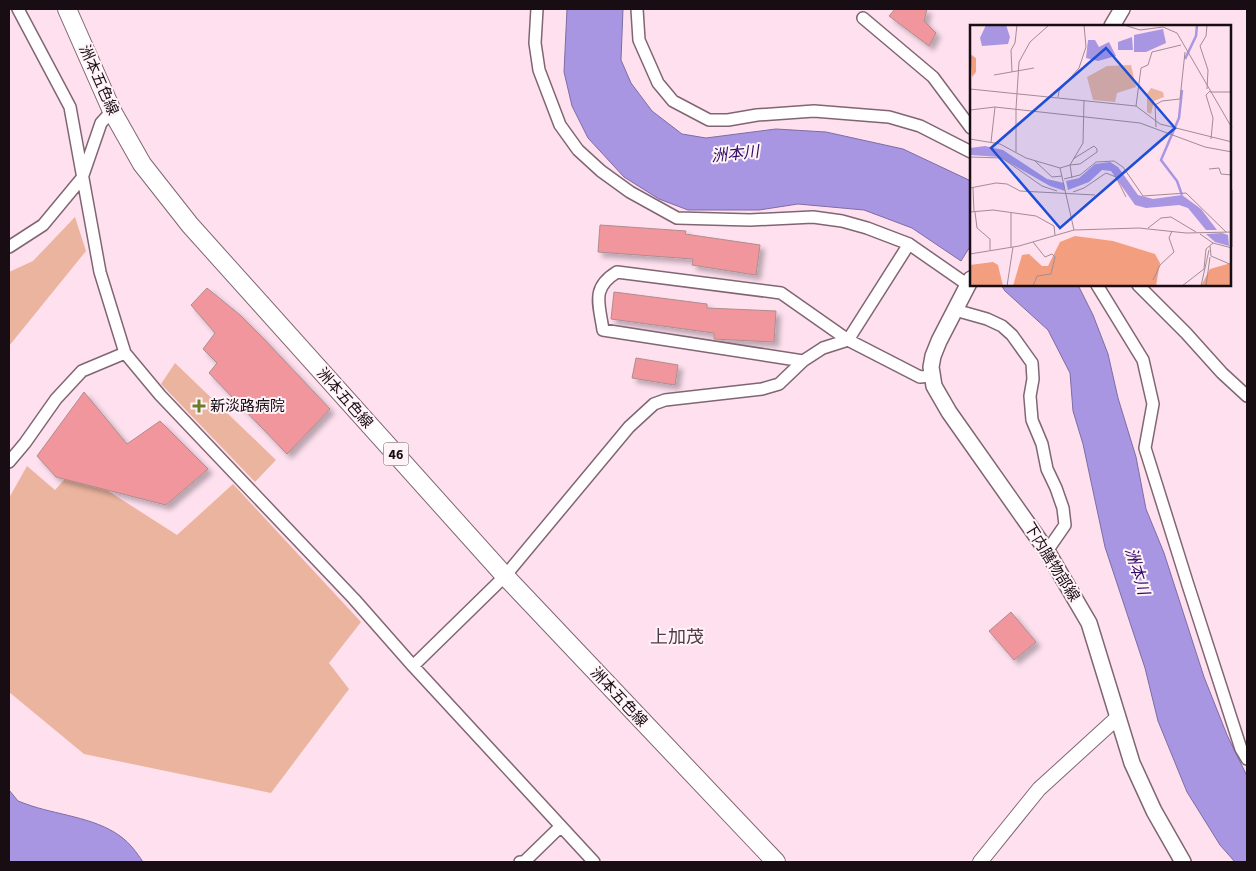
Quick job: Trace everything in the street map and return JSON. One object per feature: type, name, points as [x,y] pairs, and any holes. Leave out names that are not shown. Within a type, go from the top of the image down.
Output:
[{"type":"main road","name":"洲本五色線","points":[[67,9],[112,111],[142,164],[190,225],[505,576],[776,862]]},
{"type":"main road","points":[[1113,25],[1122,9]]},
{"type":"main road","points":[[931,376],[930,367],[933,356],[969,282]]},
{"type":"main road","name":"下内膳物部線","points":[[931,376],[938,396],[1047,550],[1089,623],[1132,763],[1154,810],[1182,862]]},
{"type":"street","points":[[18,9],[70,108],[100,272],[125,353],[160,395],[354,599],[413,666],[594,862]]},
{"type":"street","points":[[537,9],[535,43],[539,70],[560,125],[578,150],[601,171],[630,192],[677,218],[750,220],[813,217],[842,221],[909,244],[969,282]]},
{"type":"street","points":[[638,9],[639,40],[658,83],[673,101],[709,120],[728,120],[757,115],[814,111],[889,117],[920,126],[970,151]]},
{"type":"street","points":[[863,18],[934,77],[970,127]]},
{"type":"street","points":[[9,247],[43,225],[82,178],[101,123],[112,111]]},
{"type":"street","points":[[413,666],[505,576],[629,427],[654,404],[665,400],[762,389],[779,384],[803,361],[823,348],[848,340],[909,244]]},
{"type":"street","points":[[803,361],[603,330],[598,296],[605,280],[618,272],[781,293],[848,340],[920,377],[931,376]]},
{"type":"street","points":[[1098,286],[1143,360],[1153,404],[1145,448],[1210,656],[1241,749],[1247,759]]},
{"type":"street","points":[[1139,286],[1186,333],[1222,373],[1247,396]]},
{"type":"street","points":[[954,310],[987,319],[1002,326],[1012,335],[1032,363],[1034,379],[1030,396],[1032,420],[1042,444],[1047,469],[1063,508],[1065,525],[1047,550]]},
{"type":"street","points":[[9,462],[26,443],[56,399],[82,371],[125,353]]},
{"type":"street","points":[[980,862],[1039,790],[1118,717]]},
{"type":"street","points":[[520,862],[524,862],[560,827]]},
{"type":"shaded area","points":[[75,217],[86,251],[9,346],[9,272],[33,261]]},
{"type":"shaded area","points":[[175,363],[276,460],[255,482],[161,384]]},
{"type":"shaded area","points":[[27,466],[55,490],[74,469],[177,535],[233,484],[361,622],[329,663],[349,689],[271,793],[84,754],[9,692],[9,498]]},
{"type":"water","name":"洲本川","points":[[567,9],[623,9],[621,60],[631,83],[652,111],[682,134],[706,138],[776,129],[826,132],[903,149],[970,181],[970,247],[961,261],[912,228],[864,210],[798,204],[759,210],[688,210],[659,199],[624,177],[588,138],[572,106],[564,72]]},
{"type":"water","name":"洲本川","points":[[1002,286],[1078,286],[1093,315],[1108,354],[1118,398],[1136,457],[1146,509],[1164,553],[1204,677],[1227,735],[1247,776],[1247,862],[1235,862],[1220,845],[1187,792],[1158,721],[1145,668],[1105,547],[1083,444],[1073,411],[1070,373],[1048,330]]},
{"type":"water","points":[[9,790],[18,801],[87,820],[110,830],[127,842],[143,862],[9,862]]},
{"type":"building","points":[[895,9],[927,9],[924,21],[936,33],[929,46],[889,16]]},
{"type":"building","points":[[600,225],[686,231],[685,234],[760,245],[756,275],[692,265],[693,259],[598,252]]},
{"type":"building","points":[[207,288],[240,315],[330,409],[287,454],[209,373],[217,363],[203,349],[215,333],[191,305]]},
{"type":"building","points":[[614,292],[707,304],[707,308],[776,311],[774,342],[714,339],[714,333],[611,319]]},
{"type":"building","points":[[636,358],[678,365],[675,385],[632,378]]},
{"type":"building","points":[[84,392],[127,444],[160,421],[208,469],[166,505],[56,477],[37,456]]},
{"type":"building","points":[[1011,612],[1036,642],[1014,660],[989,631]]},
{"type":"place","name":"新淡路病院","points":[[199,406]]},
{"type":"district","name":"上加茂","points":[[677,637]]}]
